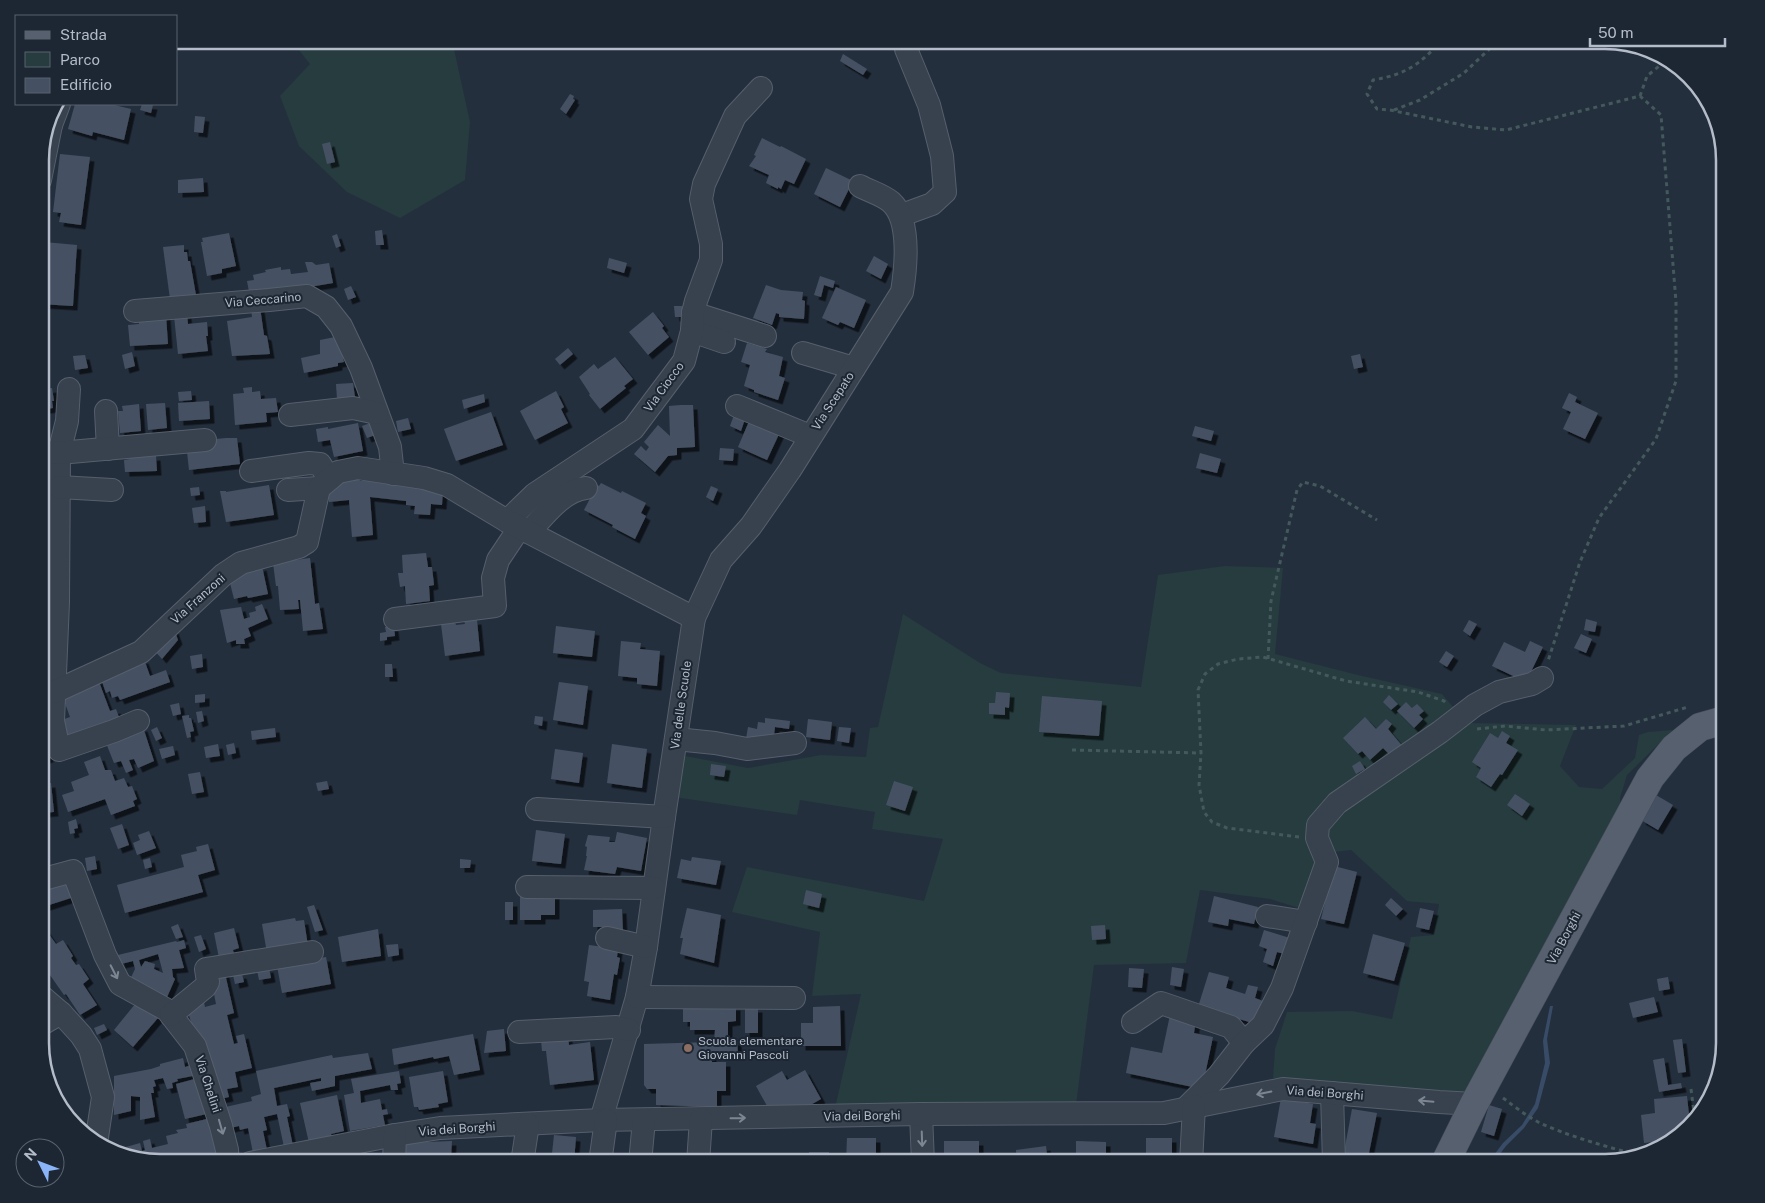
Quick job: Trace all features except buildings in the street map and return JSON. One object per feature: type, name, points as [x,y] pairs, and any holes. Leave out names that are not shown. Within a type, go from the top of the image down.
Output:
[{"type":"main road","name":"Via Borghi","points":[[1449,1154],[1474,1104],[1650,778],[1674,748],[1706,718]]},
{"type":"street","points":[[860,186],[891,201],[902,216],[932,204],[945,192],[942,156],[929,105],[906,49]]},
{"type":"street","name":"Via Ciocco","points":[[519,527],[535,494],[633,429],[684,361],[692,322],[711,260],[711,244],[701,199],[704,184],[735,116],[761,88]]},
{"type":"street","name":"Via Scepato","points":[[694,618],[721,560],[751,526],[790,470],[902,292],[907,262],[902,216]]},
{"type":"street","name":"Via Ceccarino","points":[[135,311],[307,296],[326,307],[341,326],[361,368],[390,447],[393,474]]},
{"type":"street","points":[[692,322],[765,336]]},
{"type":"street","points":[[692,322],[724,342]]},
{"type":"street","points":[[803,353],[854,368]]},
{"type":"street","points":[[69,389],[68,421],[50,452],[59,487],[49,561],[49,686],[59,750],[138,721]]},
{"type":"street","points":[[737,406],[810,436]]},
{"type":"street","points":[[290,415],[353,408],[378,413]]},
{"type":"street","points":[[106,411],[108,449]]},
{"type":"street","points":[[50,452],[205,440]]},
{"type":"street","points":[[251,471],[309,463],[320,464],[324,483]]},
{"type":"street","points":[[288,490],[324,483],[338,472],[358,468],[424,478],[447,485],[519,527],[694,618]]},
{"type":"street","name":"Via Franzoni","points":[[49,686],[140,652],[223,575],[241,564],[299,547],[306,542],[324,483]]},
{"type":"street","points":[[59,487],[112,490]]},
{"type":"street","points":[[395,619],[496,606],[493,578],[498,560],[519,527],[577,489],[586,488]]},
{"type":"street","name":"Via delle Scuole","points":[[601,1154],[604,1120],[629,1030],[646,947],[694,618]]},
{"type":"street","points":[[1191,1154],[1190,1107],[1244,1043],[1263,1025],[1282,988],[1327,862],[1317,838],[1318,826],[1337,803],[1440,732],[1475,705],[1499,692],[1532,684],[1542,678]]},
{"type":"street","points":[[676,739],[747,749],[795,743]]},
{"type":"street","points":[[537,810],[664,817]]},
{"type":"street","name":"Via Chelini","points":[[49,878],[73,871],[105,955],[120,984],[167,1010],[195,1046],[221,1126],[227,1154]]},
{"type":"street","points":[[527,887],[654,888]]},
{"type":"street","points":[[1267,916],[1306,922]]},
{"type":"street","points":[[607,938],[646,947]]},
{"type":"street","points":[[171,1015],[205,988],[208,982],[206,969],[312,952]]},
{"type":"street","points":[[637,997],[794,998]]},
{"type":"street","points":[[49,1003],[81,1035],[90,1049],[103,1097],[97,1135]]},
{"type":"street","points":[[1133,1022],[1161,1003],[1230,1027],[1244,1043]]},
{"type":"street","points":[[49,1020],[61,1013]]},
{"type":"street","points":[[519,1032],[616,1028],[629,1030]]},
{"type":"street","name":"Via dei Borghi","points":[[298,1154],[395,1134],[440,1128],[604,1120],[921,1114],[1164,1113],[1283,1089],[1474,1104]]},
{"type":"street","points":[[1332,1093],[1334,1154]]},
{"type":"street","points":[[921,1114],[923,1154]]},
{"type":"street","points":[[699,1154],[701,1119]]},
{"type":"street","points":[[641,1154],[644,1120]]},
{"type":"street","points":[[523,1154],[528,1124]]},
{"type":"street","points":[[394,1154],[395,1134]]},
{"type":"path","points":[[1433,49],[1409,70],[1391,77],[1373,80],[1367,94],[1378,109],[1472,128],[1506,130],[1640,96]]},
{"type":"path","points":[[1393,111],[1420,100],[1464,73],[1489,49]]},
{"type":"path","points":[[1640,96],[1647,76],[1662,64]]},
{"type":"path","points":[[1542,678],[1580,562],[1599,518],[1656,439],[1676,382],[1676,302],[1661,115],[1640,96]]},
{"type":"path","points":[[1268,659],[1271,600],[1297,490],[1303,482],[1320,486],[1378,520]]},
{"type":"path","points":[[1319,842],[1294,836],[1227,828],[1212,822],[1204,812],[1199,785],[1201,753],[1198,690],[1205,674],[1218,664],[1238,659],[1263,657],[1346,681],[1418,692],[1444,701],[1458,717]]},
{"type":"path","points":[[1440,732],[1505,726],[1546,730],[1624,726],[1706,718]]},
{"type":"path","points":[[1072,750],[1201,753]]},
{"type":"path","points":[[1691,1088],[1694,1111]]},
{"type":"path","points":[[1522,1113],[1539,1122],[1625,1152]]},
{"type":"green space","points":[[298,49],[454,49],[470,122],[465,180],[400,218],[347,192],[299,146],[280,96],[310,64]]},
{"type":"green space","points":[[1225,566],[1283,568],[1275,654],[1442,694],[1467,723],[1576,725],[1560,766],[1579,787],[1602,789],[1635,758],[1639,735],[1648,732],[1673,730],[1627,775],[1620,798],[1621,816],[1469,1092],[1391,1092],[1273,1078],[1275,1049],[1287,1012],[1352,1011],[1392,1019],[1411,937],[1434,935],[1439,904],[1407,901],[1351,850],[1316,854],[1321,865],[1305,910],[1270,899],[1200,890],[1186,963],[1094,965],[1076,1105],[835,1108],[861,994],[812,996],[820,932],[732,912],[747,867],[924,901],[943,839],[872,829],[875,812],[800,800],[797,815],[674,797],[680,755],[748,768],[821,755],[866,757],[870,728],[878,727],[903,614],[980,663],[1001,673],[1141,687],[1158,575]]},
{"type":"water","points":[[1550,1006],[1553,1006],[1547,1039],[1550,1063],[1538,1108],[1524,1128],[1500,1154],[1495,1154],[1503,1143],[1522,1125],[1535,1104],[1545,1063],[1543,1041]]},
{"type":"place","name":"Scuola elementare Giovanni Pascoli","points":[[688,1048]]}]
